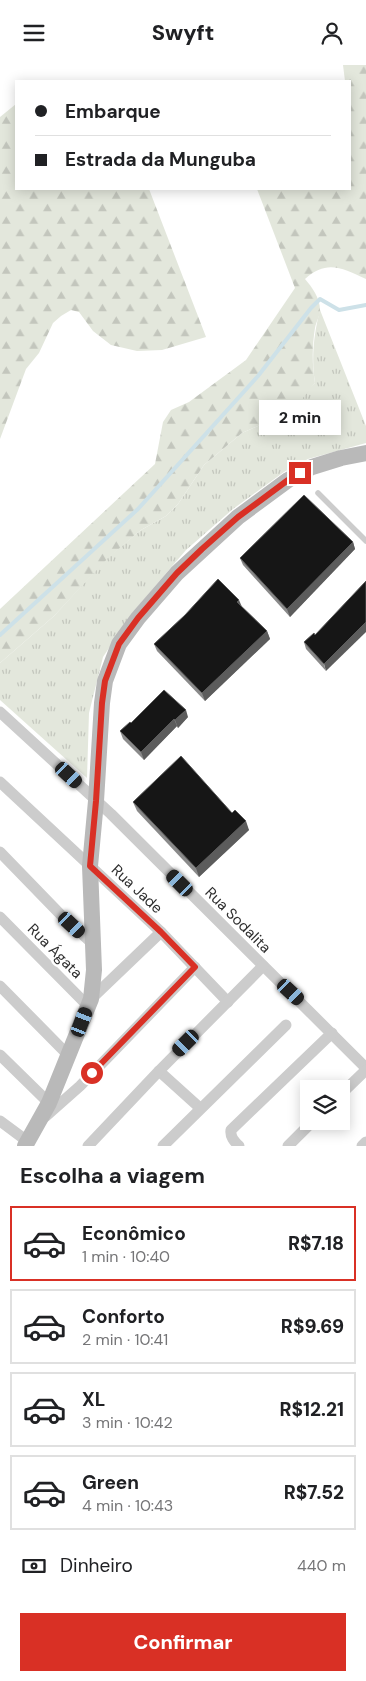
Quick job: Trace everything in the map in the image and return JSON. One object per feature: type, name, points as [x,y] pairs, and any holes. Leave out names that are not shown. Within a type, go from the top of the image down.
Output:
[{"type":"main road","points":[[26,1143],[49,1103],[89,1002],[94,969],[90,866],[100,731],[105,681],[119,644],[138,618],[177,573],[238,517],[288,480],[312,467],[340,458],[366,453]]},
{"type":"street","name":"Rua Sodalita","points":[[0,712],[111,814],[366,1069]]},
{"type":"street","name":"Rua Jade","points":[[0,782],[161,932],[228,1002]]},
{"type":"street","points":[[0,852],[61,915],[94,945]]},
{"type":"street","name":"Rua Ágata","points":[[0,917],[89,1002]]},
{"type":"street","points":[[89,1002],[161,932]]},
{"type":"street","points":[[88,1146],[158,1071],[263,966]]},
{"type":"street","points":[[38,1123],[80,1086],[195,967]]},
{"type":"street","points":[[0,986],[69,1056]]},
{"type":"street","points":[[163,1146],[286,1025]]},
{"type":"street","points":[[239,1146],[231,1134],[231,1130],[332,1033]]},
{"type":"street","points":[[0,1055],[49,1103]]},
{"type":"street","points":[[350,1085],[366,1069]]},
{"type":"street","points":[[158,1071],[200,1108]]},
{"type":"street","points":[[0,1121],[26,1143]]},
{"type":"street","points":[[288,1146],[304,1130]]},
{"type":"street","points":[[362,1146],[366,1142]]},
{"type":"lane","points":[[318,493],[366,541]]},
{"type":"green space","points":[[343,65],[366,65],[366,279],[342,269],[328,267],[320,269],[305,279],[315,293],[320,306],[313,349],[315,383],[302,399],[285,414],[242,433],[204,465],[178,504],[166,516],[141,530],[108,558],[54,616],[0,663],[0,609],[155,464],[163,422],[171,410],[189,402],[246,360],[295,288],[257,190],[351,190],[351,80],[345,80]]},
{"type":"green space","points":[[15,105],[15,190],[149,190],[206,337],[162,350],[137,351],[111,345],[93,331],[79,312],[71,310],[53,323],[39,353],[26,369],[0,439],[0,117]]},
{"type":"green space","points":[[320,310],[366,426],[366,443],[308,459],[284,472],[233,509],[186,550],[133,612],[103,657],[89,713],[87,778],[0,700],[0,663],[54,616],[107,558],[141,530],[166,516],[178,504],[204,465],[242,433],[285,414],[315,383],[314,346]]},
{"type":"building","points":[[304,495],[353,542],[287,609],[240,558]]},
{"type":"building","points":[[218,579],[239,600],[237,602],[267,631],[202,693],[154,644],[185,615]]},
{"type":"building","points":[[366,581],[366,622],[324,664],[304,642],[314,633],[315,635]]},
{"type":"building","points":[[164,690],[186,710],[174,719],[141,752],[120,731],[131,723]]},
{"type":"building","points":[[181,756],[232,813],[235,810],[246,821],[196,868],[133,802]]},
{"type":"waterway","points":[[0,635],[138,509],[258,376],[320,299],[339,310],[366,305]]},
{"type":"route","points":[[92,1073],[195,967],[161,932],[90,866],[102,703],[105,681],[111,662],[119,644],[138,618],[177,573],[238,517],[300,473]]}]
